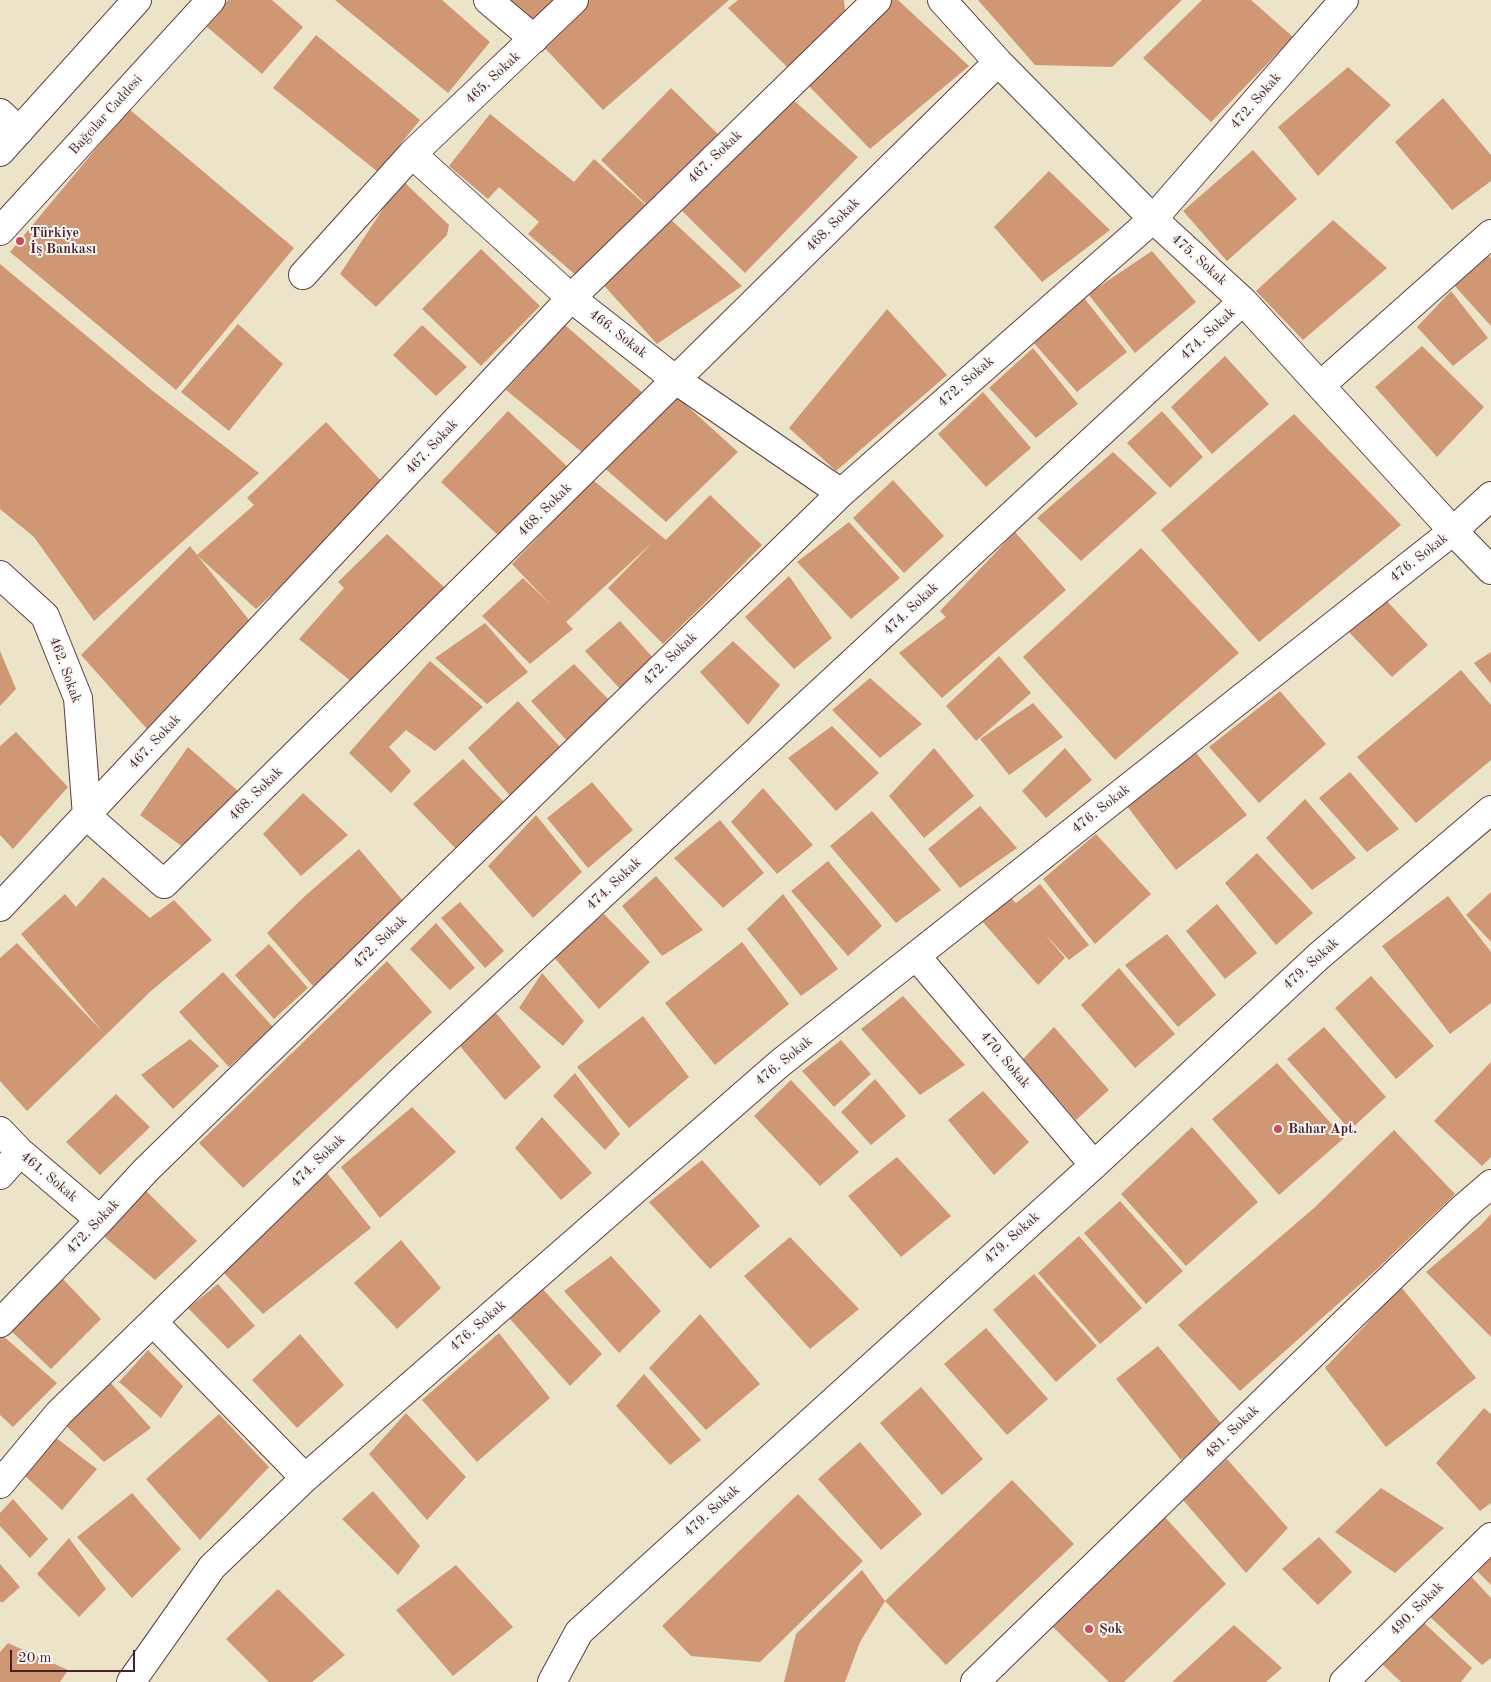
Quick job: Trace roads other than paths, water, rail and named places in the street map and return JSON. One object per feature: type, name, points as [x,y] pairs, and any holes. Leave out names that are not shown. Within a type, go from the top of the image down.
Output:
[{"type":"street","points":[[0,152],[9,122],[137,0]]},
{"type":"street","name":"Bağcılar Caddesi","points":[[0,231],[211,0]]},
{"type":"street","points":[[488,0],[534,39]]},
{"type":"street","name":"465. Sokak","points":[[303,274],[412,154],[574,0]]},
{"type":"street","name":"467. Sokak","points":[[0,907],[571,298],[878,0]]},
{"type":"street","name":"475. Sokak","points":[[942,0],[998,62],[1153,219],[1243,301],[1453,531],[1491,570]]},
{"type":"street","name":"472. Sokak","points":[[0,1323],[146,1170],[841,493],[1153,219],[1344,0]]},
{"type":"street","name":"468. Sokak","points":[[87,816],[164,884],[998,62]]},
{"type":"street","name":"466. Sokak","points":[[412,154],[571,298],[676,380],[841,493]]},
{"type":"street","points":[[1321,385],[1491,234]]},
{"type":"street","name":"474. Sokak","points":[[0,1484],[59,1413],[403,1079],[1243,301]]},
{"type":"street","name":"476. Sokak","points":[[131,1682],[212,1567],[305,1478],[778,1064],[1453,531],[1491,496]]},
{"type":"street","name":"462. Sokak","points":[[0,575],[45,616],[78,698],[87,816]]},
{"type":"street","name":"479. Sokak","points":[[552,1682],[579,1632],[1094,1165],[1319,956],[1491,810]]},
{"type":"street","name":"470. Sokak","points":[[916,956],[1094,1165]]},
{"type":"street","name":"461. Sokak","points":[[0,1131],[20,1152],[100,1220]]},
{"type":"street","points":[[0,1175],[20,1152]]},
{"type":"street","name":"481. Sokak","points":[[975,1682],[1455,1216],[1491,1184]]},
{"type":"street","points":[[153,1322],[305,1478]]},
{"type":"street","name":"490. Sokak","points":[[1344,1682],[1491,1537]]},
{"type":"place","name":"Türkiye İş Bankası","points":[[20,241]]},
{"type":"place","name":"Bahar Apt.","points":[[1278,1129]]},
{"type":"place","name":"Şok","points":[[1089,1629]]}]
